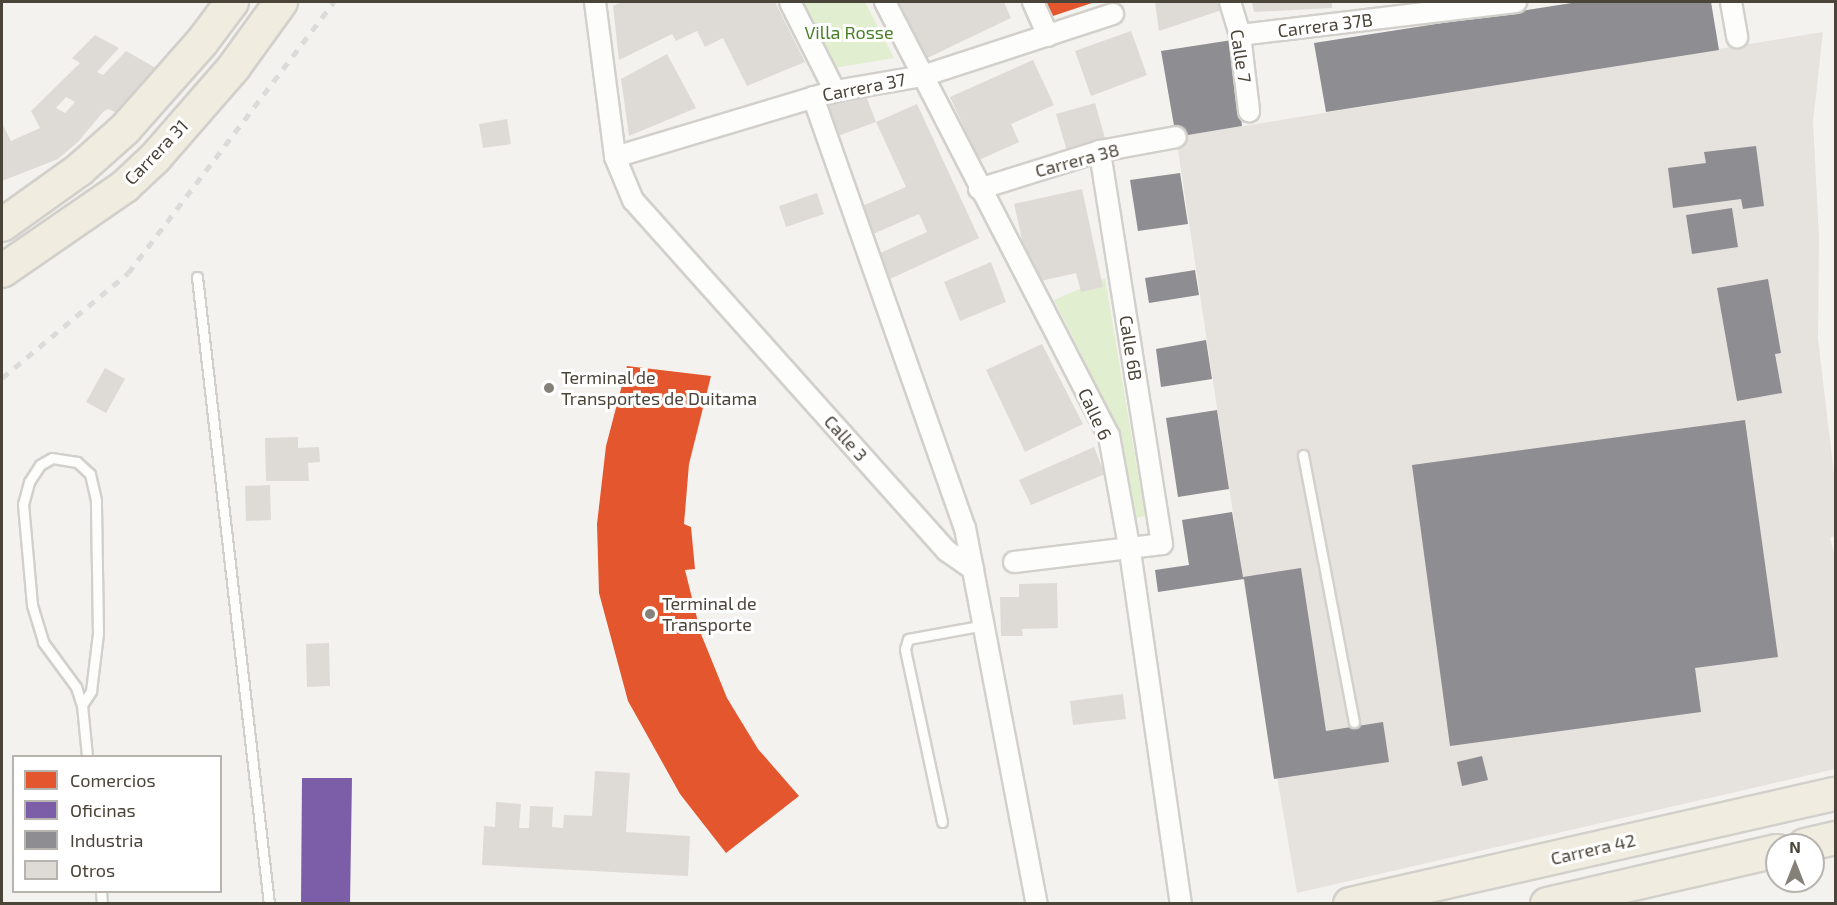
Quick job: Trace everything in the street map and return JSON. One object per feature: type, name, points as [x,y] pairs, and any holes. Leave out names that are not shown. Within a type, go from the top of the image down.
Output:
[{"type":"highway","points":[[2,225],[79,170],[125,129],[202,42],[232,2]]},
{"type":"highway","name":"Carrera 31","points":[[2,271],[125,186],[155,158],[234,68],[280,2]]},
{"type":"highway","name":"Carrera 42","points":[[1350,903],[1836,794]]},
{"type":"highway","points":[[1547,903],[1765,854]]},
{"type":"street","name":"Calle 3","points":[[595,2],[615,157],[633,200],[947,551],[973,569]]},
{"type":"street","points":[[790,2],[835,91]]},
{"type":"street","name":"Calle 6","points":[[885,2],[979,189],[1108,436],[1130,551],[1181,903]]},
{"type":"street","points":[[1033,2],[1048,36]]},
{"type":"street","name":"Calle 7","points":[[1230,2],[1240,35],[1249,111]]},
{"type":"street","name":"Carrera 37B","points":[[1240,35],[1510,2]]},
{"type":"street","points":[[1731,2],[1737,37]]},
{"type":"street","name":"Carrera 37","points":[[615,157],[835,91],[923,76],[1048,36],[1110,8]]},
{"type":"street","points":[[813,97],[965,528],[1037,903]]},
{"type":"street","name":"Carrera 38","points":[[979,189],[1100,151],[1176,137]]},
{"type":"street","name":"Calle 6B","points":[[1100,151],[1162,544],[1130,551]]},
{"type":"street","points":[[1014,562],[1130,551]]},
{"type":"lane","points":[[197,277],[269,903]]},
{"type":"lane","points":[[1303,455],[1354,722]]},
{"type":"lane","points":[[82,705],[91,691],[98,633],[96,500],[90,474],[84,468],[77,462],[52,458],[40,465],[22,504],[32,605],[43,642],[76,687],[82,705],[87,755]]},
{"type":"lane","points":[[942,822],[906,650],[908,639],[984,625]]},
{"type":"shaded area","points":[[1823,32],[1813,122],[1819,237],[1818,339],[1836,491],[1835,536],[1830,538],[1836,560],[1835,769],[1297,893],[1243,579],[1176,137]]},
{"type":"green space","name":"Villa Rosse","points":[[800,2],[865,2],[894,58],[834,68]]},
{"type":"green space","points":[[1105,278],[1145,516],[1133,519],[1114,420],[1054,300]]},
{"type":"building: Comercios","points":[[1046,2],[1095,2],[1053,16]]},
{"type":"building: Comercios","name":"Terminal de Transporte","points":[[627,366],[711,376],[689,464],[684,524],[691,527],[695,569],[685,570],[701,634],[727,698],[758,749],[799,796],[726,853],[680,794],[628,701],[599,593],[597,524],[606,446]]},
{"type":"building: Oficinas","points":[[302,778],[352,778],[350,904],[301,904]]},
{"type":"building: Industria","points":[[1578,2],[1711,2],[1719,50],[1326,112],[1314,43]]},
{"type":"building: Industria","points":[[1232,40],[1242,126],[1176,137],[1161,51]]},
{"type":"building: Industria","points":[[1756,146],[1764,206],[1743,209],[1741,199],[1673,208],[1668,168],[1706,163],[1704,152]]},
{"type":"building: Industria","points":[[1180,173],[1188,224],[1138,231],[1130,180]]},
{"type":"building: Industria","points":[[1732,208],[1738,247],[1692,254],[1686,215]]},
{"type":"building: Industria","points":[[1195,270],[1199,295],[1149,303],[1145,278]]},
{"type":"building: Industria","points":[[1768,279],[1781,353],[1775,354],[1782,393],[1737,401],[1717,288]]},
{"type":"building: Industria","points":[[1206,340],[1212,379],[1161,387],[1156,349]]},
{"type":"building: Industria","points":[[1217,410],[1229,489],[1178,497],[1166,418]]},
{"type":"building: Industria","points":[[1745,420],[1778,657],[1695,668],[1701,712],[1450,746],[1412,465]]},
{"type":"building: Industria","points":[[1232,512],[1243,577],[1301,568],[1326,731],[1383,722],[1389,762],[1274,779],[1244,579],[1158,592],[1155,570],[1189,565],[1182,520]]},
{"type":"building: Industria","points":[[1482,756],[1488,780],[1462,786],[1457,762]]},
{"type":"building: Otros","points":[[621,2],[775,2],[805,62],[747,86],[723,38],[705,47],[697,31],[676,41],[672,34],[619,60],[613,6]]},
{"type":"building: Otros","points":[[896,2],[1004,2],[1011,18],[923,60]]},
{"type":"building: Otros","points":[[1155,2],[1219,2],[1222,10],[1159,31]]},
{"type":"building: Otros","points":[[1252,2],[1332,2],[1332,8],[1254,12]]},
{"type":"building: Otros","points":[[1131,31],[1147,75],[1091,96],[1075,51]]},
{"type":"building: Otros","points":[[95,35],[119,48],[97,72],[103,75],[126,51],[156,68],[128,103],[117,113],[108,109],[103,112],[78,142],[58,159],[2,181],[2,123],[11,141],[40,128],[31,111],[80,63],[72,58]],"holes":[[[66,97],[75,102],[65,113],[56,108]]]},
{"type":"building: Otros","points":[[667,54],[696,108],[629,136],[621,79]]},
{"type":"building: Otros","points":[[1033,60],[1054,105],[1011,124],[1019,142],[979,160],[950,97]]},
{"type":"building: Otros","points":[[863,88],[876,122],[835,137],[822,104]]},
{"type":"building: Otros","points":[[1095,103],[1107,145],[1067,151],[1056,114]]},
{"type":"building: Otros","points":[[917,104],[979,238],[890,279],[880,253],[927,232],[919,214],[873,234],[862,206],[906,187],[876,122]]},
{"type":"building: Otros","points":[[507,119],[511,144],[483,148],[479,124]]},
{"type":"building: Otros","points":[[1082,189],[1103,287],[1081,292],[1076,273],[1032,283],[1014,204]]},
{"type":"building: Otros","points":[[817,193],[824,214],[786,227],[779,206]]},
{"type":"building: Otros","points":[[991,262],[1006,302],[960,321],[944,282]]},
{"type":"building: Otros","points":[[1042,344],[1083,424],[1025,452],[986,370]]},
{"type":"building: Otros","points":[[105,368],[125,379],[106,413],[86,402]]},
{"type":"building: Otros","points":[[298,437],[298,448],[319,447],[320,462],[308,463],[309,481],[266,481],[265,438]]},
{"type":"building: Otros","points":[[1094,447],[1105,474],[1031,505],[1019,480]]},
{"type":"building: Otros","points":[[270,485],[271,520],[246,521],[245,486]]},
{"type":"building: Otros","points":[[1057,583],[1058,628],[1022,629],[1023,636],[1001,636],[1000,597],[1019,597],[1019,584]]},
{"type":"building: Otros","points":[[329,643],[330,686],[307,687],[306,644]]},
{"type":"building: Otros","points":[[1123,694],[1126,719],[1073,725],[1070,701]]},
{"type":"building: Otros","points":[[595,771],[630,773],[626,832],[690,836],[688,876],[482,865],[484,826],[495,827],[496,802],[521,804],[519,828],[529,828],[530,806],[553,807],[552,827],[563,828],[564,815],[592,816]]},
{"type":"railway","points":[[2,378],[128,273],[334,2]]},
{"type":"place","name":"Terminal de Transportes de Duitama","points":[[549,388]]},
{"type":"place","name":"Terminal de Transporte","points":[[650,614]]}]
